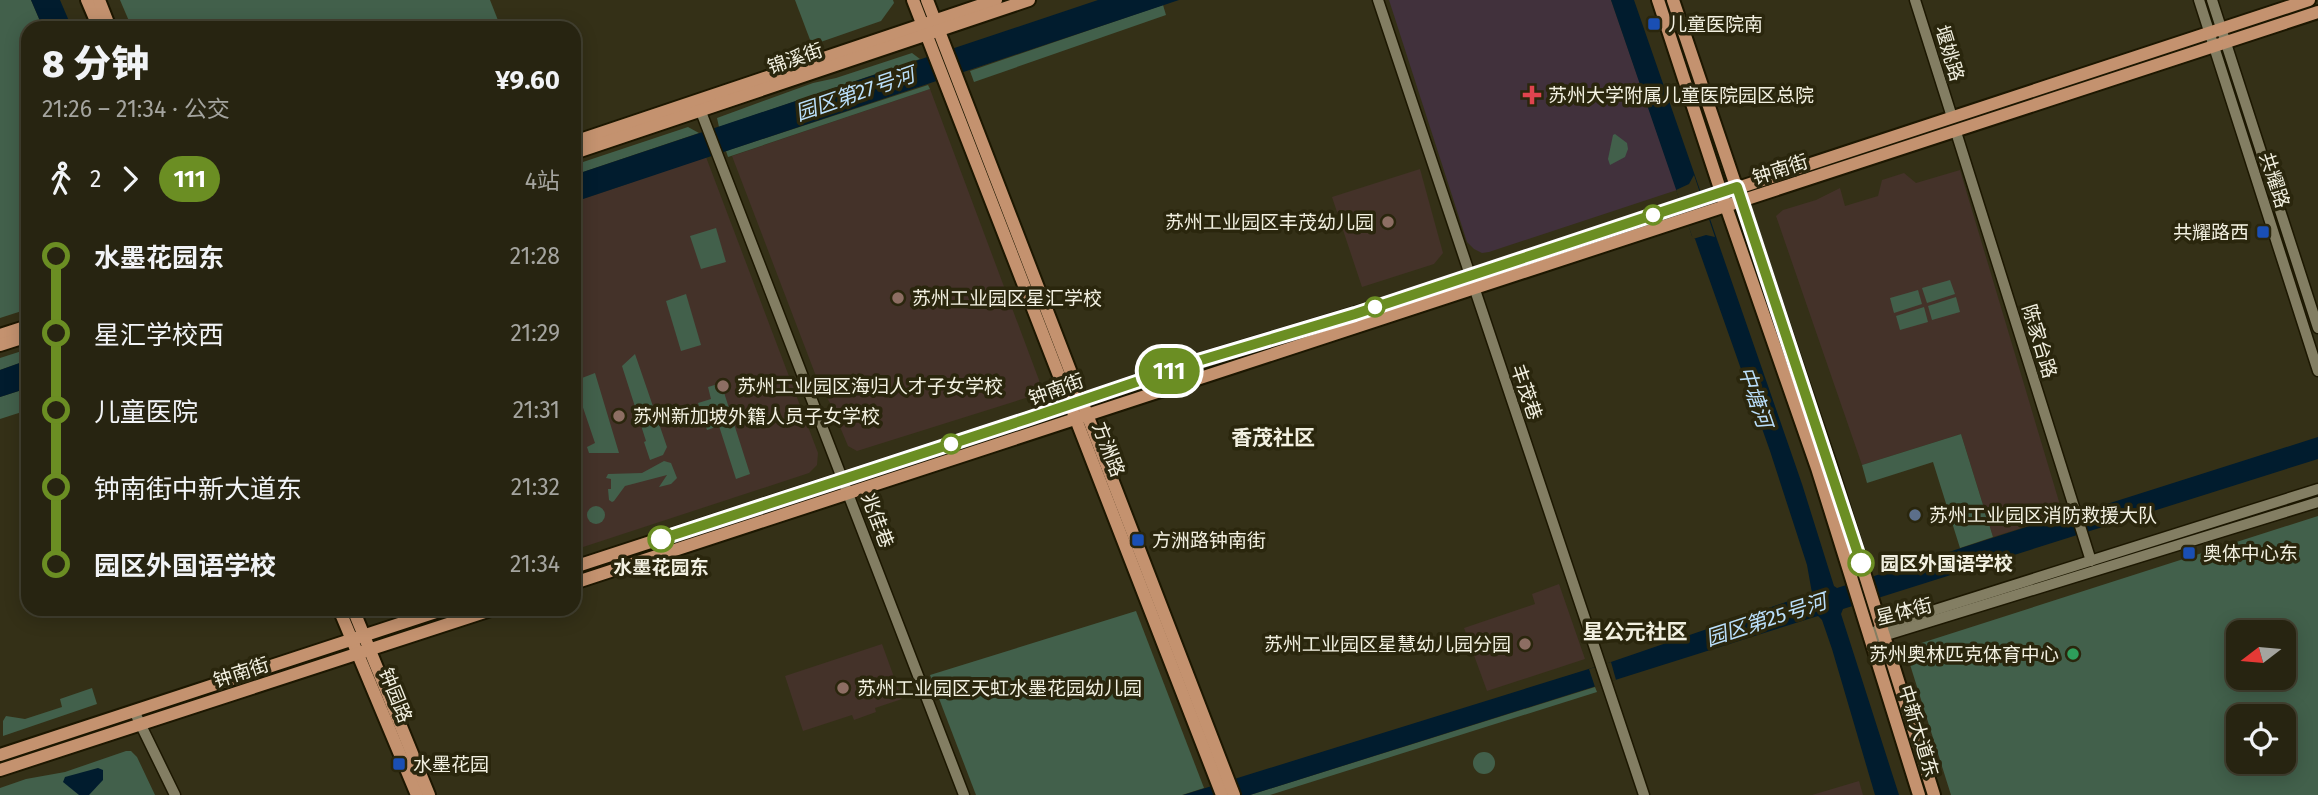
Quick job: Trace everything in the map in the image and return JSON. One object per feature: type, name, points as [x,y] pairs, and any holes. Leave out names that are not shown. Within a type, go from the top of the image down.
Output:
[{"type":"main road","points":[[87,0],[96,21]]},
{"type":"main road","points":[[99,0],[107,21]]},
{"type":"main road","name":"方洲路","points":[[913,0],[931,27]]},
{"type":"main road","name":"方洲路","points":[[927,0],[931,27],[950,78],[1223,787],[1234,795]]},
{"type":"main road","name":"锦溪街","points":[[931,27],[996,0]]},
{"type":"main road","name":"锦溪街","points":[[581,140],[698,105],[931,27],[1029,0]]},
{"type":"main road","name":"中新大道东","points":[[1658,0],[1791,393],[1919,795]]},
{"type":"main road","name":"中新大道东","points":[[1674,0],[1865,576],[1934,795]]},
{"type":"main road","name":"钟南街","points":[[581,565],[1273,337],[1329,323],[2309,0]]},
{"type":"main road","name":"钟南街","points":[[581,581],[2316,14]]},
{"type":"main road","name":"锦溪街","points":[[581,150],[698,105]]},
{"type":"main road","points":[[0,335],[21,328]]},
{"type":"main road","points":[[0,345],[21,338]]},
{"type":"main road","name":"钟园路","points":[[344,616],[358,638],[429,795]]},
{"type":"main road","name":"钟园路","points":[[354,616],[358,638]]},
{"type":"main road","name":"钟南街","points":[[0,755],[424,616]]},
{"type":"main road","name":"钟南街","points":[[0,770],[473,616]]},
{"type":"main road","name":"钟园路","points":[[364,652],[417,795]]},
{"type":"street","name":"丰茂巷","points":[[1378,0],[1644,795]]},
{"type":"street","name":"堰姚路","points":[[1915,0],[1952,117]]},
{"type":"street","name":"共耀路","points":[[2199,0],[2216,31]]},
{"type":"street","name":"共耀路","points":[[2212,0],[2216,31],[2318,371]]},
{"type":"street","name":"共耀路","points":[[2220,45],[2318,328]]},
{"type":"street","name":"兆佳巷","points":[[698,105],[964,795]]},
{"type":"street","name":"陈家台路","points":[[1956,132],[2091,561]]},
{"type":"street","name":"星体街","points":[[1869,637],[2091,561],[2318,489]]},
{"type":"street","name":"星体街","points":[[1883,632],[2318,502]]},
{"type":"street","points":[[132,712],[141,724],[175,795]]},
{"type":"shaded area","name":"苏州大学附属儿童医院园区总院","points":[[1389,0],[1611,0],[1677,190],[1489,252],[1482,253],[1474,249],[1467,242]]},
{"type":"shaded area","name":"苏州工业园区星汇学校","points":[[930,89],[1039,380],[1039,387],[1032,396],[857,451],[848,446],[819,384],[732,156]]},
{"type":"shaded area","name":"苏州工业园区海归人才子女学校","points":[[706,157],[818,453],[817,465],[809,473],[581,548],[581,200]]},
{"type":"shaded area","name":"苏州工业园区丰茂幼儿园","points":[[1420,169],[1443,253],[1434,264],[1362,287],[1332,197]]},
{"type":"shaded area","name":"园区外国语学校","points":[[1960,170],[2063,515],[1993,537],[1961,434],[1862,465],[1776,216],[1783,210],[1816,200],[1840,188],[1845,206],[1878,196],[1882,180],[1904,173],[1916,183]]},
{"type":"shaded area","name":"苏州工业园区星慧幼儿园分园","points":[[1559,584],[1585,659],[1487,691],[1464,628],[1535,604],[1532,594]]},
{"type":"shaded area","name":"苏州工业园区天虹水墨花园幼儿园","points":[[882,644],[902,699],[875,708],[876,712],[854,720],[852,715],[803,731],[785,676]]},
{"type":"shaded area","points":[[1859,781],[1863,795],[1812,795]]},
{"type":"green space","points":[[0,0],[31,0],[40,21],[21,21],[21,311],[0,318]]},
{"type":"green space","points":[[120,0],[490,0],[498,21],[129,21]]},
{"type":"green space","points":[[795,0],[893,0],[894,3],[881,21],[812,45]]},
{"type":"green space","points":[[1163,5],[1166,15],[974,82],[970,71]]},
{"type":"green space","points":[[912,53],[920,59],[719,127],[717,118],[813,83]]},
{"type":"green space","points":[[928,85],[930,89],[728,157],[726,151]]},
{"type":"green space","points":[[688,127],[699,133],[581,173],[581,163]]},
{"type":"green space","points":[[1615,134],[1627,143],[1628,149],[1625,157],[1610,165],[1608,159]]},
{"type":"green space","points":[[716,228],[726,262],[701,269],[690,236]]},
{"type":"green space","points":[[1950,280],[1955,294],[1927,303],[1922,288]]},
{"type":"green space","points":[[1918,290],[1922,304],[1894,313],[1890,298]]},
{"type":"green space","points":[[686,294],[701,345],[681,351],[666,301]]},
{"type":"green space","points":[[1956,297],[1960,312],[1932,320],[1928,306]]},
{"type":"green space","points":[[1924,307],[1928,322],[1900,330],[1896,316]]},
{"type":"green space","points":[[21,351],[21,362],[0,370],[0,358]]},
{"type":"green space","points":[[635,354],[667,447],[663,455],[650,460],[622,366]]},
{"type":"green space","points":[[595,373],[619,453],[589,453],[587,447],[595,443],[581,402],[581,378]]},
{"type":"green space","points":[[721,383],[750,474],[736,479],[719,426],[707,430],[698,403],[711,399],[708,387]]},
{"type":"green space","points":[[21,390],[21,412],[0,419],[0,397]]},
{"type":"green space","points":[[1961,434],[1993,537],[1960,548],[1933,462],[1867,483],[1862,465]]},
{"type":"green space","points":[[664,461],[671,463],[677,478],[671,484],[659,487],[667,475],[625,486],[614,501],[609,500],[611,479],[606,478],[608,474],[642,473]]},
{"type":"green space","points":[[596,506],[602,509],[605,515],[602,521],[596,524],[590,521],[587,515],[590,509]]},
{"type":"green space","name":"苏州奥林匹克体育中心","points":[[2318,516],[2318,795],[1951,795],[1907,655],[1912,646]]},
{"type":"green space","points":[[1136,611],[1204,788],[1182,795],[976,795],[930,675]]},
{"type":"green space","points":[[1595,687],[1597,692],[1270,795],[1250,795]]},
{"type":"green space","points":[[92,688],[97,704],[3,736],[3,721],[6,716],[25,719],[62,707],[60,699]]},
{"type":"green space","points":[[131,751],[137,757],[155,795],[0,795],[0,788],[26,779],[65,772]]},
{"type":"green space","points":[[1484,752],[1492,755],[1495,763],[1492,771],[1484,774],[1476,771],[1473,763],[1476,755]]},
{"type":"water","points":[[31,0],[60,0],[69,21],[40,21]]},
{"type":"water","name":"园区第27号河","points":[[1098,0],[1179,0],[581,200],[581,173]]},
{"type":"water","points":[[1611,0],[1634,0],[1802,484],[1834,586],[1837,588],[2318,437],[2318,459],[1843,609],[1841,614],[1899,795],[1875,795],[1832,649],[1822,620],[1818,616],[1250,795],[1183,795],[1608,663],[1812,593],[1807,565],[1770,451]]},
{"type":"water","points":[[21,362],[21,390],[0,397],[0,370]]},
{"type":"water","points":[[98,768],[103,770],[103,780],[89,795],[79,795],[63,782],[65,777]]},
{"type":"pier","points":[[1694,175],[1715,237],[1706,235],[1693,239],[1676,190],[1689,184]]},
{"type":"pier","points":[[1611,662],[1616,680],[1595,687],[1589,669]]},
{"type":"bus line","name":"111","points":[[661,539],[1198,361],[1318,326],[1737,187],[1861,563]]},
{"type":"place","name":"儿童医院南","points":[[1654,24]]},
{"type":"place","name":"苏州大学附属儿童医院园区总院","points":[[1532,95]]},
{"type":"place","name":"苏州工业园区丰茂幼儿园","points":[[1388,222]]},
{"type":"place","name":"共耀路西","points":[[2263,232]]},
{"type":"place","name":"苏州工业园区星汇学校","points":[[898,298]]},
{"type":"place","name":"苏州工业园区海归人才子女学校","points":[[723,386]]},
{"type":"place","name":"苏州新加坡外籍人员子女学校","points":[[619,416]]},
{"type":"place","name":"苏州工业园区消防救援大队","points":[[1915,515]]},
{"type":"place","name":"水墨花园东","points":[[661,539]]},
{"type":"place","name":"方洲路钟南街","points":[[1138,540]]},
{"type":"place","name":"奥体中心东","points":[[2189,553]]},
{"type":"place","name":"园区外国语学校","points":[[1861,563]]},
{"type":"place","name":"苏州工业园区星慧幼儿园分园","points":[[1525,644]]},
{"type":"place","name":"苏州奥林匹克体育中心","points":[[2073,654]]},
{"type":"place","name":"苏州工业园区天虹水墨花园幼儿园","points":[[843,688]]},
{"type":"place","name":"水墨花园","points":[[399,764]]},
{"type":"district","name":"香茂社区","points":[[1273,438]]},
{"type":"district","name":"星公元社区","points":[[1635,632]]},
{"type":"water label","name":"中塘河","points":[[1755,397]]},
{"type":"water label","name":"园区第25号河","points":[[1766,620]]}]
